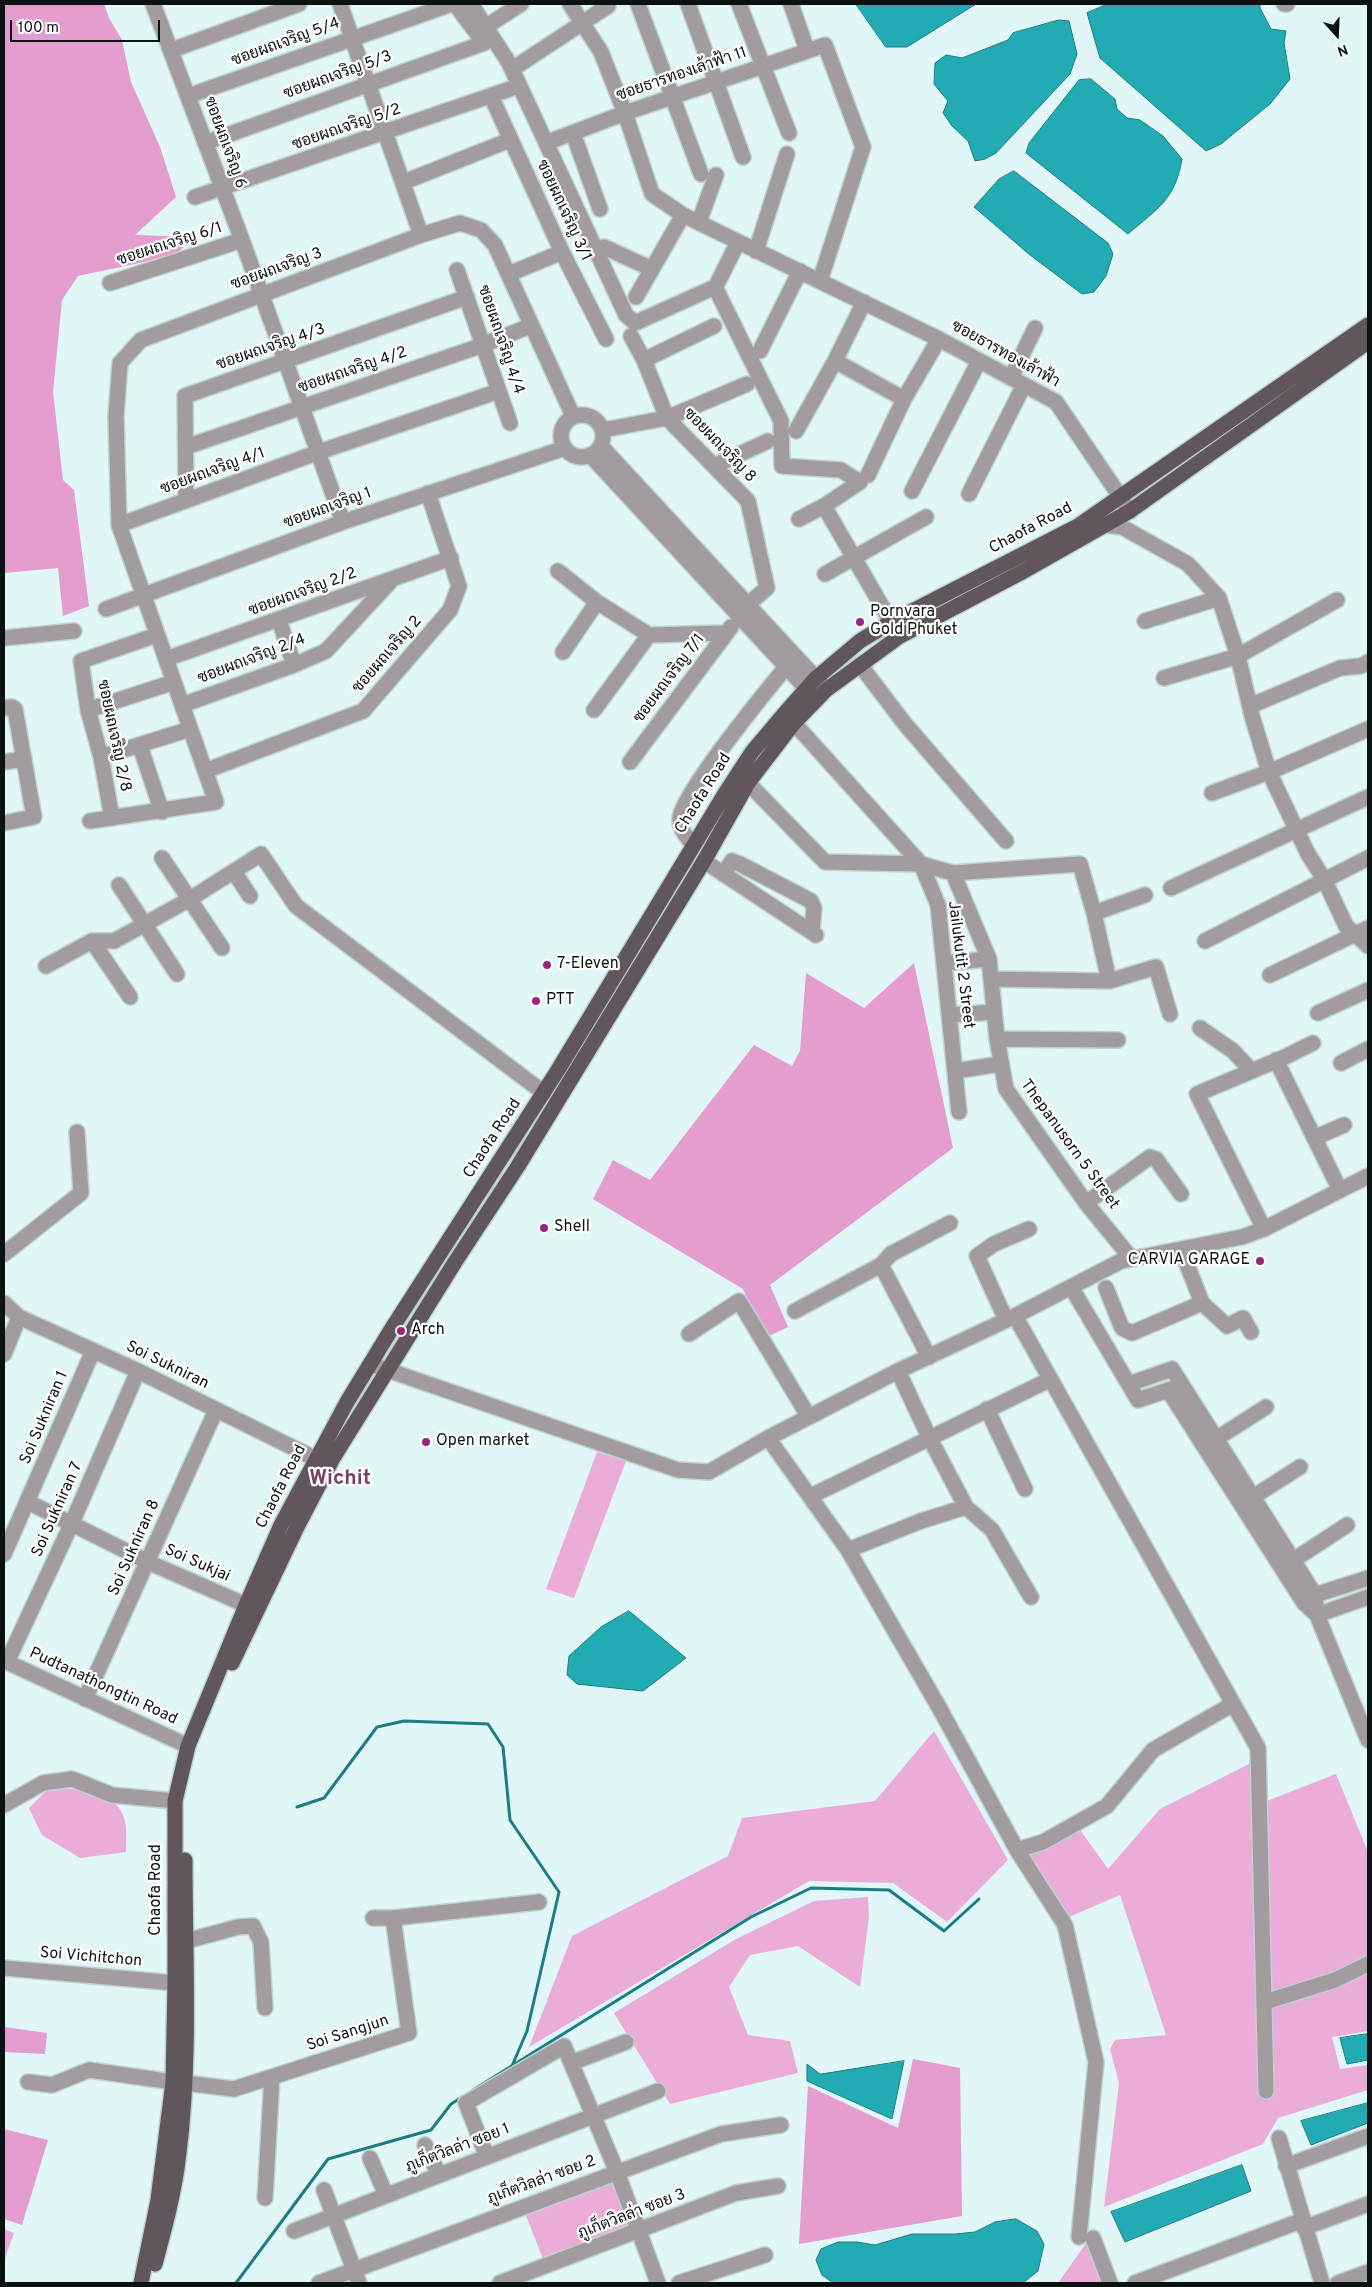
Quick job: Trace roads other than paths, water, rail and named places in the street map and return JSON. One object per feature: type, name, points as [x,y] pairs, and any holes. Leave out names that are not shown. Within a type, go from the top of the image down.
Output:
[{"type":"main road","name":"Chaofa Road","points":[[149,2283],[169,2212],[179,2154],[179,2083],[175,1984],[175,1801],[188,1746],[281,1525],[316,1459],[370,1364],[544,1093],[693,845],[752,752],[816,689],[860,641],[891,622],[1078,526],[1368,325]]},
{"type":"main road","name":"Chaofa Road","points":[[141,2283],[179,2083],[186,1941],[184,1802],[195,1746],[297,1527],[333,1458],[454,1262],[518,1166],[704,861],[748,783],[794,723],[816,689],[860,664],[900,636],[1024,570],[1130,510],[1368,342]]},
{"type":"street","name":"ซอยผถเจริญ 6","points":[[154,4],[261,295]]},
{"type":"street","points":[[172,50],[299,4]]},
{"type":"street","points":[[340,4],[421,235]]},
{"type":"street","name":"ซอยผถเจริญ 5/4","points":[[188,96],[454,4]]},
{"type":"street","name":"ซอยผถเจริญ 5/3","points":[[205,143],[484,42],[454,4]]},
{"type":"street","points":[[471,4],[509,62],[626,315],[635,323],[715,287],[781,421],[782,466],[841,470],[860,482],[824,506],[798,519]]},
{"type":"street","points":[[490,24],[520,4]]},
{"type":"street","points":[[570,4],[601,52],[625,113]]},
{"type":"street","points":[[638,4],[701,174]]},
{"type":"street","points":[[688,4],[743,157]]},
{"type":"street","points":[[739,4],[789,133]]},
{"type":"street","points":[[791,4],[807,50]]},
{"type":"street","points":[[517,66],[608,6]]},
{"type":"street","name":"ซอยธารทองเล้าฟ้า 11","points":[[550,141],[625,113],[825,45],[863,147],[820,281]]},
{"type":"street","name":"ซอยผถเจริญ 5/2","points":[[196,198],[510,89]]},
{"type":"street","name":"ซอยผถเจริญ 3/1","points":[[491,96],[562,252],[606,339]]},
{"type":"street","name":"ซอยธารทองเล้าฟ้า","points":[[625,113],[652,194],[683,215],[939,339],[1056,402],[1130,510]]},
{"type":"street","points":[[572,132],[600,209]]},
{"type":"street","points":[[404,182],[510,140]]},
{"type":"street","points":[[756,251],[787,154]]},
{"type":"street","points":[[699,222],[716,175]]},
{"type":"street","points":[[636,297],[683,215]]},
{"type":"street","name":"ซอยผถเจริญ 3","points":[[143,594],[119,525],[116,416],[120,362],[141,340],[421,235],[460,224],[481,230],[495,245],[530,326],[573,416]]},
{"type":"street","name":"ซอยผถเจริญ 6/1","points":[[110,283],[242,240]]},
{"type":"street","points":[[717,284],[738,242]]},
{"type":"street","points":[[604,247],[652,269]]},
{"type":"street","points":[[509,274],[562,252]]},
{"type":"street","name":"ซอยผถเจริญ 4/4","points":[[457,270],[510,423]]},
{"type":"street","points":[[760,351],[800,271]]},
{"type":"street","points":[[261,295],[343,522]]},
{"type":"street","name":"ซอยผถเจริญ 4/3","points":[[186,500],[185,396],[467,298]]},
{"type":"street","points":[[796,430],[835,361],[864,302]]},
{"type":"street","name":"ซอยผถเจริญ 4/2","points":[[186,447],[484,345],[530,326]]},
{"type":"street","points":[[644,360],[714,326]]},
{"type":"street","points":[[969,494],[1018,382],[1035,328]]},
{"type":"street","name":"ซอยผถเจริญ 8","points":[[632,336],[668,418],[748,501],[768,588],[743,611]]},
{"type":"street","points":[[868,475],[904,399],[939,339]]},
{"type":"street","points":[[835,361],[904,399]]},
{"type":"street","points":[[912,491],[980,361]]},
{"type":"street","points":[[603,430],[668,418],[747,384]]},
{"type":"street","name":"ซอยผถเจริญ 4/1","points":[[119,525],[319,452],[499,391]]},
{"type":"street","points":[[596,451],[579,457],[565,448],[561,434],[567,421],[573,416],[588,415],[594,418],[603,430]]},
{"type":"street","points":[[596,451],[603,430]]},
{"type":"street","points":[[714,466],[768,441]]},
{"type":"street","name":"ซอยผถเจริญ 1","points":[[106,609],[343,522],[565,448]]},
{"type":"street","points":[[596,451],[816,689]]},
{"type":"street","name":"ซอยผถเจริญ 2","points":[[205,771],[363,711],[450,610],[459,586],[428,493]]},
{"type":"street","points":[[824,506],[891,622]]},
{"type":"street","points":[[825,574],[926,517]]},
{"type":"street","points":[[1104,525],[1122,527],[1188,564],[1219,598],[1238,656],[1269,772],[1298,829],[1308,854],[1324,879],[1346,926],[1362,931]]},
{"type":"street","name":"ซอยผถเจริญ 2/2","points":[[166,658],[279,620],[451,558]]},
{"type":"street","points":[[558,571],[597,602],[649,634],[726,633]]},
{"type":"street","name":"ซอยผถเจริญ 2/4","points":[[182,705],[294,665],[326,651],[392,579]]},
{"type":"street","points":[[90,822],[216,802],[143,594]]},
{"type":"street","points":[[1145,621],[1219,598]]},
{"type":"street","points":[[1164,678],[1238,656],[1336,600]]},
{"type":"street","points":[[563,652],[597,602]]},
{"type":"street","points":[[743,611],[786,667],[816,689]]},
{"type":"street","name":"ซอยผถเจริญ 7/1","points":[[630,762],[743,611]]},
{"type":"street","points":[[279,620],[294,665]]},
{"type":"street","points":[[4,638],[74,631]]},
{"type":"street","points":[[594,710],[649,634]]},
{"type":"street","name":"ซอยผถเจริญ 2/8","points":[[112,818],[101,757],[88,710],[81,661],[157,635]]},
{"type":"street","points":[[860,664],[905,724],[1006,840]]},
{"type":"street","points":[[1250,706],[1340,668],[1366,665]]},
{"type":"street","points":[[693,845],[680,825],[680,816],[684,805],[700,779],[786,667]]},
{"type":"street","points":[[88,710],[174,682]]},
{"type":"street","points":[[4,708],[15,708],[34,817],[4,823]]},
{"type":"street","name":"Jailukutit 2 Street","points":[[794,723],[921,864],[938,905],[959,1112]]},
{"type":"street","points":[[101,757],[140,746],[190,728]]},
{"type":"street","points":[[1212,793],[1269,772],[1368,729]]},
{"type":"street","points":[[140,746],[162,812]]},
{"type":"street","points":[[4,762],[24,759]]},
{"type":"street","points":[[748,783],[825,862],[921,864],[953,873],[1080,864],[1094,913],[1109,981]]},
{"type":"street","points":[[1171,888],[1368,797]]},
{"type":"street","points":[[46,966],[92,941],[114,941],[190,899],[261,854],[296,906],[544,1093]]},
{"type":"street","points":[[162,858],[222,948]]},
{"type":"street","points":[[1205,941],[1368,858]]},
{"type":"street","points":[[704,861],[723,874],[814,933],[814,908],[810,901],[740,864],[732,862],[723,874]]},
{"type":"street","points":[[234,872],[250,896]]},
{"type":"street","name":"Thepanusorn 5 Street","points":[[953,873],[989,959],[1000,1064],[1006,1089],[1086,1203],[1131,1258]]},
{"type":"street","points":[[118,886],[146,924],[177,974]]},
{"type":"street","points":[[1094,913],[1145,895]]},
{"type":"street","points":[[1362,931],[1368,946]]},
{"type":"street","points":[[1270,975],[1362,931]]},
{"type":"street","points":[[92,941],[130,997]]},
{"type":"street","points":[[944,963],[989,959]]},
{"type":"street","points":[[991,979],[1109,981],[1156,967],[1170,1014]]},
{"type":"street","points":[[1318,1013],[1368,990]]},
{"type":"street","points":[[950,1015],[994,1012]]},
{"type":"street","points":[[1200,1028],[1233,1051],[1251,1070]]},
{"type":"street","points":[[997,1039],[1118,1040]]},
{"type":"street","points":[[1264,1228],[1196,1094],[1313,1043]]},
{"type":"street","points":[[1341,1063],[1368,1049]]},
{"type":"street","points":[[1276,1060],[1340,1190]]},
{"type":"street","points":[[954,1071],[1000,1064]]},
{"type":"street","points":[[1314,1138],[1344,1125]]},
{"type":"street","points":[[4,1254],[81,1193],[76,1132]]},
{"type":"street","points":[[1086,1203],[1150,1157],[1156,1159],[1181,1194]]},
{"type":"street","points":[[370,1364],[678,1470],[709,1472],[768,1438],[898,1371],[1010,1318],[1121,1261],[1242,1237],[1368,1176]]},
{"type":"street","points":[[795,1311],[881,1265],[891,1254],[950,1223]]},
{"type":"street","points":[[1029,1229],[994,1244],[977,1256],[1010,1318],[1049,1380],[1258,1748],[1266,2002],[1266,2091]]},
{"type":"street","points":[[1181,1249],[1202,1303],[1227,1326],[1243,1318],[1251,1332]]},
{"type":"street","points":[[881,1265],[929,1357]]},
{"type":"street","points":[[1071,1287],[1138,1400],[1175,1388]]},
{"type":"street","points":[[1106,1288],[1122,1328],[1132,1333],[1202,1303]]},
{"type":"street","points":[[689,1334],[739,1301],[809,1417]]},
{"type":"street","name":"Soi Sukniran","points":[[4,1303],[19,1317],[138,1371],[316,1459]]},
{"type":"street","points":[[4,1354],[19,1317]]},
{"type":"street","name":"Soi Sukniran 1","points":[[4,1554],[93,1351]]},
{"type":"street","points":[[1129,1384],[1172,1369],[1175,1388],[1288,1564],[1315,1595],[1317,1615],[1368,1740]]},
{"type":"street","name":"Soi Sukniran 7","points":[[5,1662],[71,1525],[138,1371]]},
{"type":"street","points":[[898,1371],[929,1437],[966,1507],[992,1530],[1031,1597]]},
{"type":"street","points":[[811,1496],[1049,1380]]},
{"type":"street","points":[[1175,1388],[1216,1439],[1253,1497],[1288,1564],[1304,1603],[1317,1615]]},
{"type":"street","points":[[1216,1439],[1266,1407]]},
{"type":"street","points":[[987,1409],[1026,1488]]},
{"type":"street","name":"Soi Sukniran 8","points":[[85,1699],[216,1410]]},
{"type":"street","points":[[768,1438],[848,1550],[940,1709],[1016,1850],[1065,1925],[1096,2062],[1086,2237],[1110,2283]]},
{"type":"street","points":[[1253,1497],[1300,1467]]},
{"type":"street","name":"Soi Sukjai","points":[[28,1502],[148,1562],[246,1605]]},
{"type":"street","points":[[848,1550],[921,1521],[966,1507]]},
{"type":"street","points":[[1288,1564],[1347,1525]]},
{"type":"street","points":[[1315,1595],[1368,1578]]},
{"type":"street","points":[[1317,1615],[1368,1597]]},
{"type":"street","name":"Pudtanathongtin Road","points":[[5,1662],[188,1746]]},
{"type":"street","points":[[1016,1850],[1043,1842],[1107,1806],[1153,1750],[1234,1704]]},
{"type":"street","points":[[4,1804],[43,1783],[72,1779],[112,1795],[175,1801]]},
{"type":"street","points":[[373,1918],[394,1918],[539,1902]]},
{"type":"street","name":"Soi Sangjun","points":[[28,2082],[52,2086],[90,2070],[234,2089],[408,2033],[394,1918]]},
{"type":"street","points":[[186,1941],[238,1927],[253,1926],[261,1942],[265,2008]]},
{"type":"street","points":[[1266,2002],[1335,1980],[1368,1964]]},
{"type":"street","name":"Soi Vichitchon","points":[[4,1968],[175,1984]]},
{"type":"street","points":[[571,2063],[626,2042]]},
{"type":"street","points":[[487,2157],[466,2103],[564,2046],[617,2172],[658,2283]]},
{"type":"street","points":[[265,2198],[272,2077]]},
{"type":"street","name":"ภูเก็ตวิลล่า ซอย 1","points":[[294,2232],[333,2215],[595,2117],[658,2091]]},
{"type":"street","name":"ภูเก็ตวิลล่า ซอย 2","points":[[319,2283],[356,2277],[617,2172],[721,2134],[781,2125]]},
{"type":"street","points":[[1286,2166],[1368,2136]]},
{"type":"street","points":[[1279,2138],[1322,2283]]},
{"type":"street","points":[[424,2145],[439,2175]]},
{"type":"street","points":[[370,2158],[386,2195]]},
{"type":"street","name":"ภูเก็ตวิลล่า ซอย 3","points":[[500,2283],[736,2194],[778,2186]]},
{"type":"street","points":[[324,2190],[356,2277]]},
{"type":"street","points":[[1135,2283],[1304,2224],[1368,2204]]},
{"type":"street","points":[[679,2283],[766,2255]]},
{"type":"street","points":[[1338,2283],[1368,2272]]},
{"type":"water","points":[[856,4],[976,4],[907,47],[886,47]]},
{"type":"water","points":[[1108,4],[1260,4],[1260,8],[1271,29],[1286,31],[1284,43],[1290,79],[1270,104],[1221,144],[1206,151],[1100,58],[1087,13]]},
{"type":"water","points":[[1059,20],[1069,21],[1077,54],[1070,74],[996,153],[985,159],[975,161],[968,141],[952,126],[943,113],[948,101],[934,84],[935,63],[946,55],[962,58],[1008,40],[1013,33]]},
{"type":"water","points":[[1091,79],[1115,99],[1117,109],[1127,118],[1140,120],[1163,136],[1182,159],[1179,173],[1170,194],[1156,210],[1128,234],[1026,153],[1029,143],[1079,80]]},
{"type":"water","points":[[1014,171],[1108,243],[1113,254],[1106,276],[1094,292],[1082,294],[1030,255],[974,207],[999,179]]},
{"type":"water","points":[[629,1611],[686,1658],[643,1691],[577,1684],[567,1675],[569,1656],[601,1627]]},
{"type":"water","points":[[1368,2034],[1368,2060],[1347,2064],[1340,2038]]},
{"type":"water","points":[[904,2061],[892,2119],[807,2081],[807,2064],[820,2074]]},
{"type":"water","points":[[1368,2103],[1368,2123],[1311,2145],[1301,2121]]},
{"type":"water","points":[[1242,2165],[1251,2191],[1125,2242],[1111,2212]]},
{"type":"water","points":[[1016,2219],[1037,2231],[1044,2244],[1038,2271],[1023,2283],[833,2283],[822,2275],[816,2260],[821,2249],[838,2242],[857,2242],[875,2245],[912,2234],[975,2232],[995,2222]]},
{"type":"waterway","points":[[297,1807],[324,1798],[377,1727],[404,1721],[488,1724],[503,1747],[510,1820],[559,1892],[527,2031],[512,2066]]},
{"type":"waterway","points":[[473,2090],[751,1917],[811,1888],[889,1890],[944,1931],[979,1899]]},
{"type":"waterway","points":[[236,2283],[328,2159],[431,2130],[451,2104],[464,2096]]},
{"type":"place","name":"Pornvara Gold Phuket","points":[[860,622]]},
{"type":"place","name":"7-Eleven","points":[[547,965]]},
{"type":"place","name":"PTT","points":[[536,1001]]},
{"type":"place","name":"Shell","points":[[544,1228]]},
{"type":"place","name":"CARVIA GARAGE","points":[[1260,1261]]},
{"type":"place","name":"Arch","points":[[401,1331]]},
{"type":"place","name":"Open market","points":[[426,1442]]},
{"type":"district","name":"Wichit","points":[[340,1480]]}]
